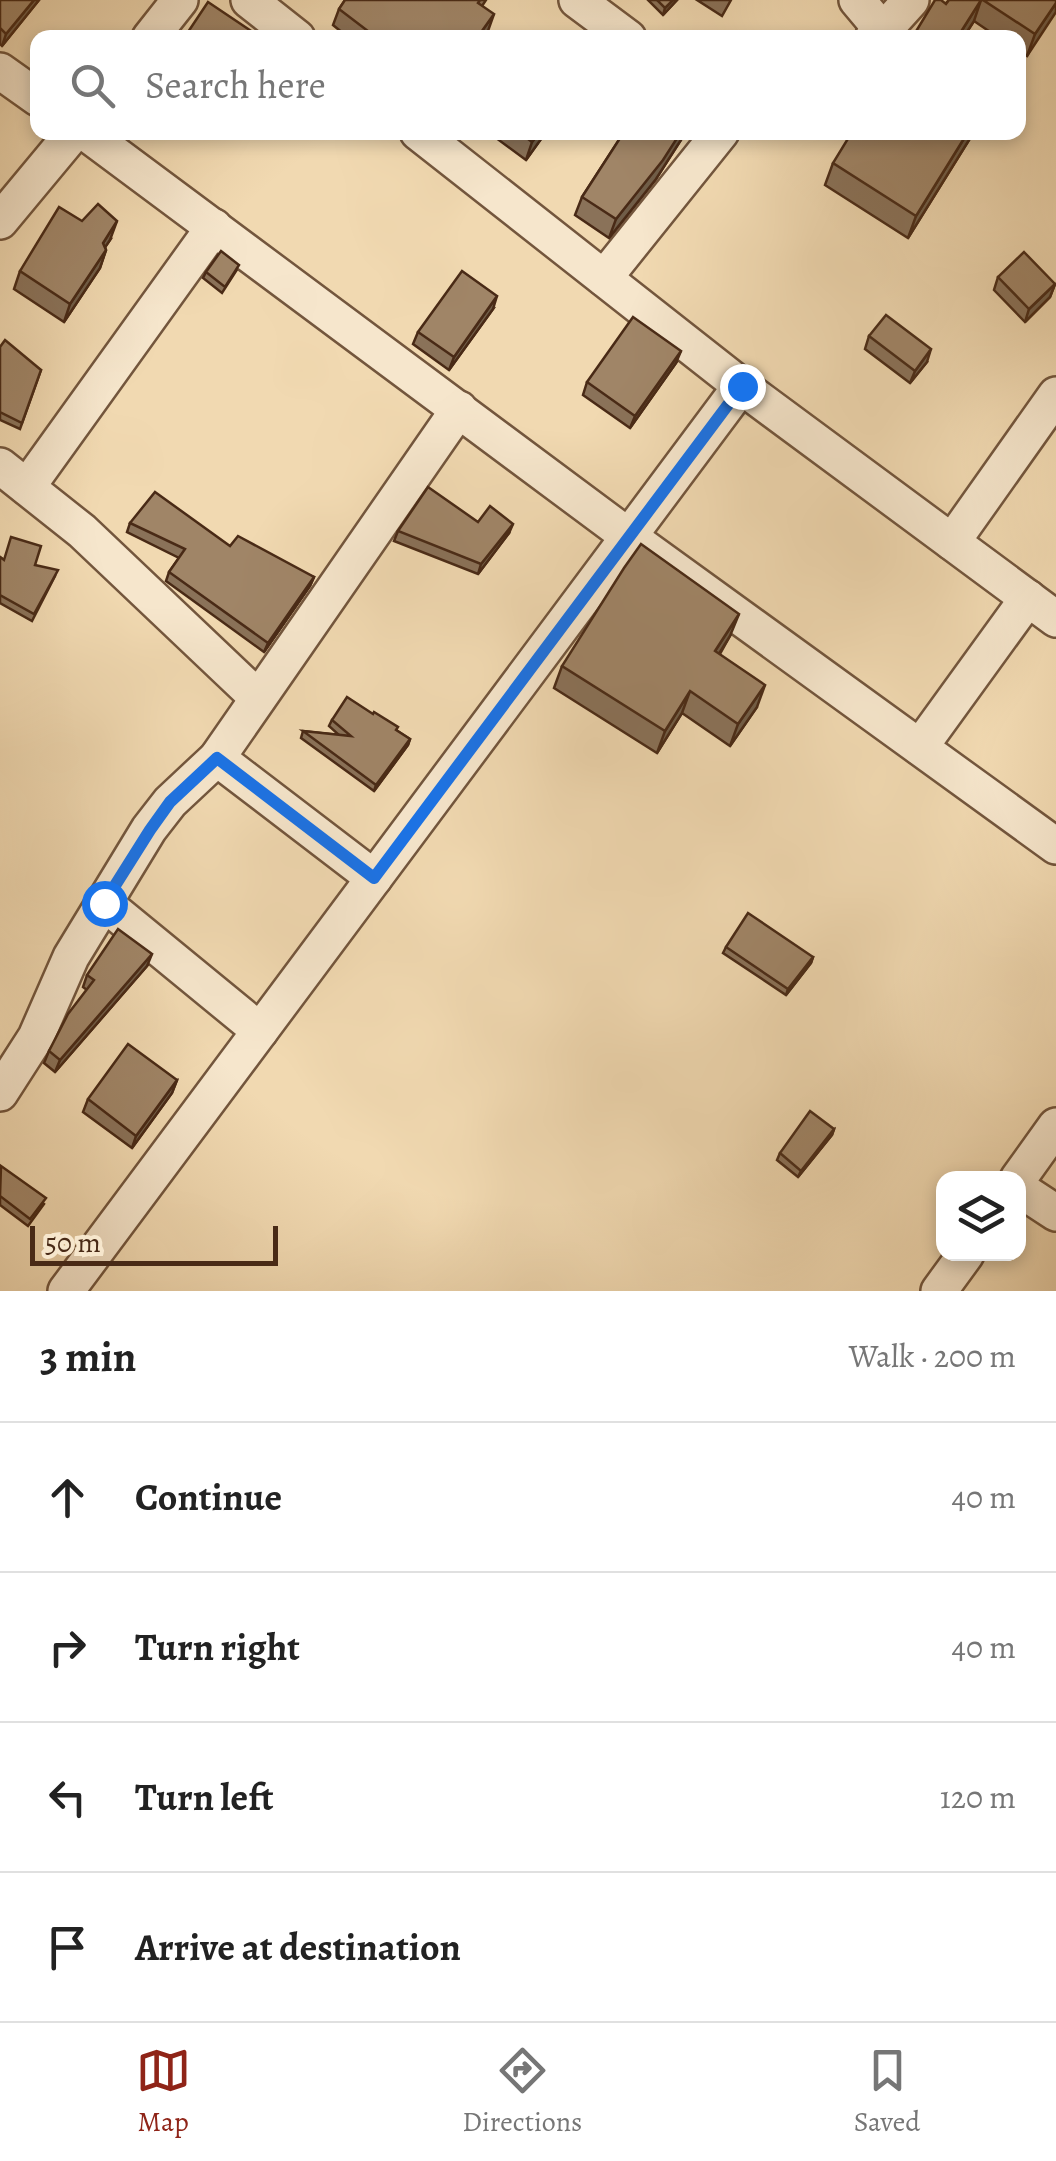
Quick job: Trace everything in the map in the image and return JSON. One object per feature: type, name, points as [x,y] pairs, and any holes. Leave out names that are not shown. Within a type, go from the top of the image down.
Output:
[{"type":"street","points":[[156,30],[180,0]]},
{"type":"street","points":[[249,0],[286,30]]},
{"type":"street","points":[[577,0],[617,30]]},
{"type":"street","points":[[857,0],[876,30]]},
{"type":"street","points":[[882,30],[911,0]]},
{"type":"street","points":[[0,70],[30,92]]},
{"type":"street","points":[[0,221],[67,140]]},
{"type":"street","points":[[96,140],[628,536],[1056,846]]},
{"type":"street","points":[[428,140],[742,386],[1042,609],[920,747]]},
{"type":"street","points":[[604,278],[715,140]]},
{"type":"street","points":[[214,227],[13,477],[82,531],[258,698]]},
{"type":"street","points":[[66,1291],[742,386]]},
{"type":"street","points":[[952,542],[1056,394]]},
{"type":"street","points":[[0,1094],[36,1037],[71,957],[150,830],[170,802],[217,758],[459,409]]},
{"type":"street","points":[[217,758],[374,878]]},
{"type":"street","points":[[104,903],[260,1032]]},
{"type":"street","points":[[1024,1171],[1056,1126]]},
{"type":"street","points":[[1026,1193],[1056,1213]]},
{"type":"street","points":[[939,1291],[961,1261]]},
{"type":"building","points":[[0,0],[34,0],[6,34],[0,28]]},
{"type":"building","points":[[345,0],[480,0],[478,3],[494,14],[483,30],[367,30],[339,9]]},
{"type":"building","points":[[657,0],[673,0],[665,8]]},
{"type":"building","points":[[935,0],[946,4],[949,0],[981,0],[962,30],[917,30]]},
{"type":"building","points":[[983,0],[1056,0],[1056,3],[1035,34]]},
{"type":"building","points":[[208,2],[250,30],[189,30]]},
{"type":"building","points":[[619,140],[676,140],[616,219],[582,197]]},
{"type":"building","points":[[847,140],[963,140],[916,216],[833,163]]},
{"type":"building","points":[[98,204],[117,221],[103,243],[106,250],[70,304],[20,271],[59,207],[82,221]]},
{"type":"building","points":[[221,251],[239,265],[225,287],[206,272]]},
{"type":"building","points":[[1024,252],[1055,284],[1029,309],[998,277]]},
{"type":"building","points":[[462,271],[497,296],[454,357],[418,332]]},
{"type":"building","points":[[886,315],[931,349],[915,371],[869,336]]},
{"type":"building","points":[[633,317],[681,351],[635,416],[587,382]]},
{"type":"building","points":[[5,340],[41,370],[22,423],[0,412],[0,347]]},
{"type":"building","points":[[428,487],[478,522],[490,506],[513,524],[481,564],[398,531]]},
{"type":"building","points":[[155,492],[230,546],[238,536],[314,577],[268,643],[169,572],[185,549],[130,523]]},
{"type":"building","points":[[11,537],[41,546],[35,565],[58,570],[34,614],[0,595],[0,557],[4,560]]},
{"type":"building","points":[[641,544],[739,614],[715,651],[765,685],[738,724],[690,691],[665,731],[562,666]]},
{"type":"building","points":[[347,697],[398,727],[396,730],[410,739],[376,785],[303,731],[351,736],[332,720]]},
{"type":"building","points":[[748,913],[813,957],[788,989],[726,947]]},
{"type":"building","points":[[118,929],[152,954],[60,1060],[49,1051],[68,1014],[94,980],[87,975]]},
{"type":"building","points":[[128,1044],[177,1080],[136,1136],[88,1099]]},
{"type":"building","points":[[810,1111],[834,1129],[801,1171],[780,1153]]},
{"type":"building","points":[[1,1166],[46,1198],[30,1219],[0,1196]]},
{"type":"route","points":[[104,903],[170,802],[217,758],[374,878],[742,386]]}]
